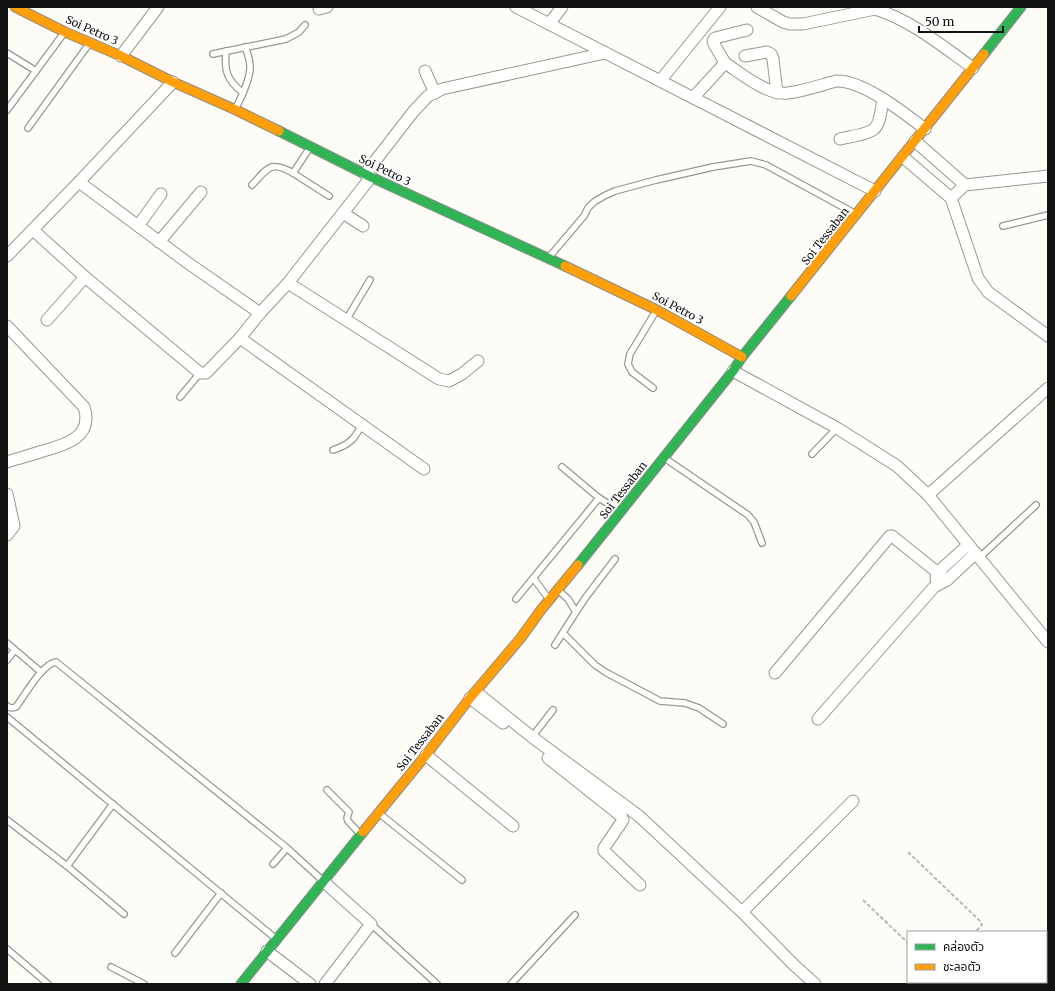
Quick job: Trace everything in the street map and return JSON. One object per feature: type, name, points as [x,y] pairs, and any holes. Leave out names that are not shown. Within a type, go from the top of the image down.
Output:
[{"type":"street","name":"Soi Petro 3","points":[[15,7],[65,32],[121,56],[173,82],[236,110],[368,175],[657,310],[742,357]]},
{"type":"street","points":[[121,56],[158,7]]},
{"type":"street","points":[[516,7],[875,191]]},
{"type":"street","points":[[549,24],[562,7]]},
{"type":"street","points":[[660,81],[720,7]]},
{"type":"street","points":[[757,7],[783,22],[790,24],[803,24],[874,8],[908,22],[973,68]]},
{"type":"street","name":"Soi Tessaban","points":[[241,984],[619,515],[663,457],[734,371],[742,357],[903,157],[1021,7]]},
{"type":"street","points":[[747,30],[715,38],[713,41],[725,63],[767,90],[777,93],[788,93],[836,81],[845,81],[852,83],[893,104],[925,129]]},
{"type":"street","points":[[745,56],[767,52],[771,54],[773,59],[777,93]]},
{"type":"street","points":[[32,230],[85,277],[200,373],[206,373],[240,338],[288,282],[343,213],[413,112],[428,96],[442,89],[605,53]]},
{"type":"street","points":[[694,98],[725,63]]},
{"type":"street","points":[[425,71],[435,92]]},
{"type":"street","points":[[7,256],[173,82]]},
{"type":"street","points":[[840,139],[873,131],[878,122],[883,99]]},
{"type":"street","points":[[915,141],[965,185]]},
{"type":"street","points":[[903,157],[951,198],[978,278],[983,286],[988,292],[1048,336]]},
{"type":"street","points":[[951,198],[965,185],[1048,176]]},
{"type":"street","points":[[79,182],[159,242],[260,313]]},
{"type":"street","points":[[159,242],[201,192]]},
{"type":"street","points":[[138,226],[161,194]]},
{"type":"street","points":[[343,213],[363,226]]},
{"type":"street","points":[[47,320],[85,277]]},
{"type":"street","points":[[288,282],[439,379],[449,380],[462,374],[478,361]]},
{"type":"street","points":[[7,326],[84,407],[86,418],[82,430],[78,436],[67,444],[7,462]]},
{"type":"street","points":[[240,338],[424,469]]},
{"type":"street","points":[[734,371],[837,428],[897,466],[928,495],[1048,642]]},
{"type":"street","points":[[928,495],[1048,388]]},
{"type":"street","points":[[7,494],[14,526],[7,535]]},
{"type":"street","points":[[775,673],[890,536],[892,536],[947,580]]},
{"type":"street","points":[[934,587],[937,573],[968,545]]},
{"type":"street","points":[[818,720],[934,587],[947,580],[978,555]]},
{"type":"street","points":[[473,695],[639,816],[742,912],[793,964],[815,984]]},
{"type":"street","points":[[473,695],[622,816],[623,820],[604,848],[604,851],[640,884]]},
{"type":"street","points":[[426,755],[513,826]]},
{"type":"street","points":[[742,912],[853,802]]},
{"type":"street","points":[[323,881],[371,924],[325,984]]},
{"type":"street","points":[[267,951],[310,984]]},
{"type":"lane","points":[[213,54],[286,39],[299,32],[305,24]]},
{"type":"lane","points":[[7,110],[65,32]]},
{"type":"lane","points":[[28,128],[90,43]]},
{"type":"lane","points":[[236,110],[244,92],[251,68],[250,59],[245,47]]},
{"type":"lane","points":[[226,51],[226,71],[236,86],[244,92]]},
{"type":"lane","points":[[7,53],[36,71]]},
{"type":"lane","points":[[293,173],[310,147]]},
{"type":"lane","points":[[548,258],[584,216],[588,208],[604,196],[615,191],[656,180],[733,163],[751,161],[766,165],[857,214]]},
{"type":"lane","points":[[252,185],[268,168],[284,168],[329,196]]},
{"type":"lane","points":[[1003,226],[1048,215]]},
{"type":"lane","points":[[346,320],[370,280]]},
{"type":"lane","points":[[653,388],[632,372],[628,364],[630,354],[657,310]]},
{"type":"lane","points":[[180,397],[200,373]]},
{"type":"lane","points":[[334,450],[349,442],[356,436],[362,424]]},
{"type":"lane","points":[[812,454],[837,428]]},
{"type":"lane","points":[[663,457],[748,515],[754,522],[762,543]]},
{"type":"lane","points":[[562,467],[607,503]]},
{"type":"lane","points":[[516,599],[534,579],[599,498]]},
{"type":"lane","points":[[978,555],[1036,505]]},
{"type":"lane","points":[[555,645],[586,597],[615,559]]},
{"type":"lane","points":[[534,579],[550,600]]},
{"type":"lane","points":[[558,590],[568,599],[576,612]]},
{"type":"lane","points":[[563,633],[595,665],[607,672],[660,702],[685,703],[699,708],[723,724]]},
{"type":"lane","points":[[7,643],[14,651],[41,672]]},
{"type":"lane","points":[[7,660],[14,651]]},
{"type":"lane","points":[[7,706],[9,708],[16,707],[41,672],[52,663],[56,662],[287,848],[323,881]]},
{"type":"lane","points":[[532,737],[553,710]]},
{"type":"lane","points":[[7,717],[277,939]]},
{"type":"lane","points":[[327,790],[349,812],[347,818],[348,821],[360,835]]},
{"type":"lane","points":[[67,866],[113,804]]},
{"type":"lane","points":[[378,813],[462,880]]},
{"type":"lane","points":[[7,820],[67,866],[124,914]]},
{"type":"lane","points":[[273,864],[287,848]]},
{"type":"lane","points":[[175,952],[221,893]]},
{"type":"lane","points":[[512,984],[575,915]]},
{"type":"lane","points":[[371,924],[437,984]]},
{"type":"lane","points":[[7,949],[48,984]]},
{"type":"lane","points":[[111,967],[144,984]]},
{"type":"path","points":[[908,852],[980,921],[982,925],[976,931]]},
{"type":"path","points":[[863,900],[907,942]]},
{"type":"traffic: fast","points":[[984,54],[1021,7]]},
{"type":"traffic: fast","points":[[279,131],[371,177],[565,266]]},
{"type":"traffic: fast","points":[[578,565],[791,296]]},
{"type":"traffic: fast","points":[[241,984],[363,832]]},
{"type":"traffic: slow","points":[[15,7],[65,32],[121,56],[279,131]]},
{"type":"traffic: slow","points":[[791,296],[984,54]]},
{"type":"traffic: slow","points":[[565,266],[657,310],[742,357]]},
{"type":"traffic: slow","points":[[363,832],[470,698],[520,639],[541,610],[578,565]]}]
